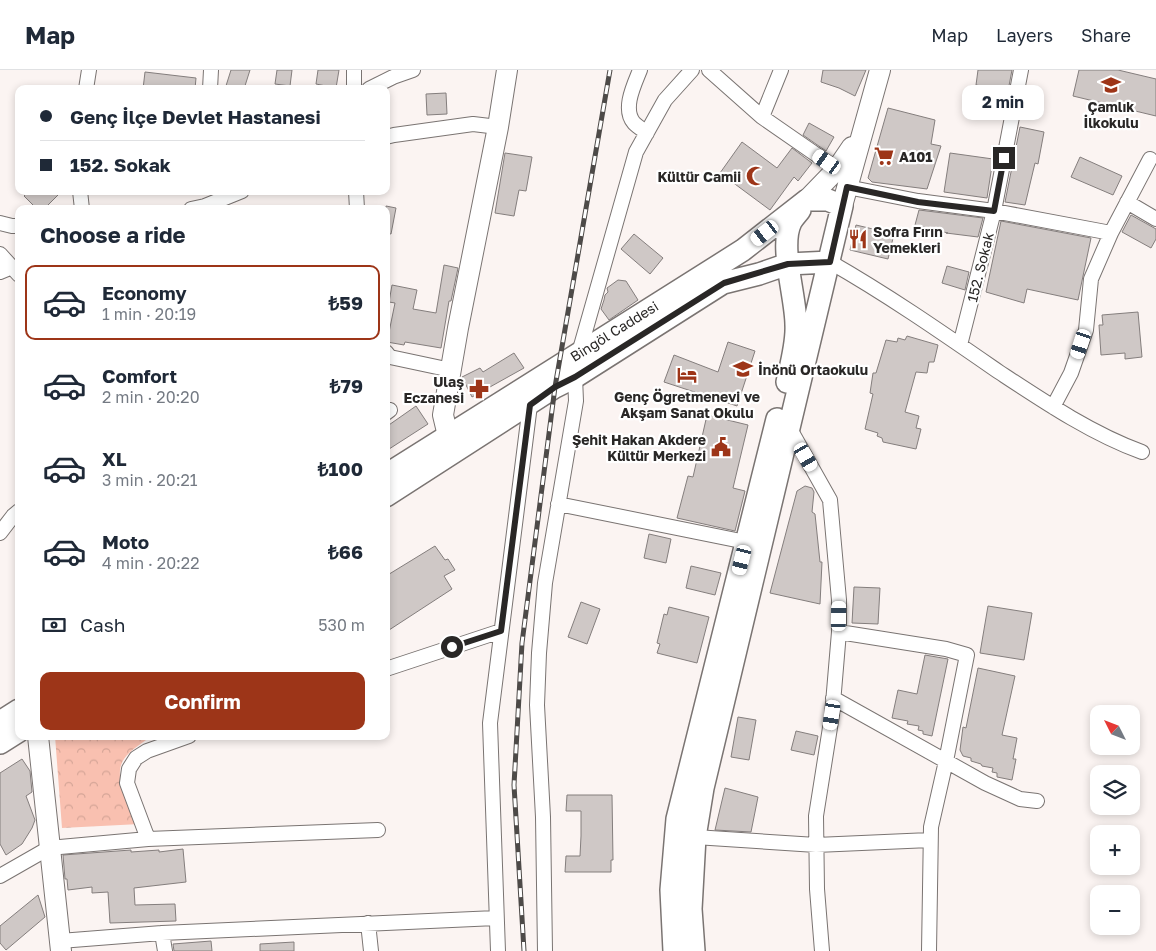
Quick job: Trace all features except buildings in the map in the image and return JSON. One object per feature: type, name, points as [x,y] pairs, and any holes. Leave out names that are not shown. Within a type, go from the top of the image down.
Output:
[{"type":"main road","points":[[674,951],[671,890],[677,819],[790,369],[796,328],[795,304],[786,241],[791,222],[807,200],[828,200],[844,197],[703,788],[695,837],[691,909],[694,951]]},
{"type":"main road","name":"Bingöl Caddesi","points":[[390,493],[458,440],[579,353],[743,250],[807,200]]},
{"type":"main road","name":"Bingöl Caddesi","points":[[390,473],[530,405],[555,387],[575,377],[724,283],[788,264],[830,262]]},
{"type":"main road","points":[[0,743],[8,718]]},
{"type":"street","points":[[87,85],[89,70]]},
{"type":"street","points":[[210,85],[211,70]]},
{"type":"street","points":[[354,70],[354,85]]},
{"type":"street","points":[[377,85],[412,70]]},
{"type":"street","points":[[458,440],[444,415],[498,127],[504,70]]},
{"type":"street","points":[[640,70],[632,89],[629,114],[634,124],[647,133]]},
{"type":"street","points":[[545,951],[543,817],[538,688],[545,583],[576,401],[575,377],[579,353],[636,152],[666,100],[692,70]]},
{"type":"street","points":[[709,70],[762,117],[837,169]]},
{"type":"street","points":[[762,117],[780,70]]},
{"type":"street","points":[[880,70],[844,197],[918,202],[994,211],[1111,233]]},
{"type":"street","name":"152. Sokak","points":[[960,345],[994,211],[1021,70]]},
{"type":"street","points":[[390,136],[473,124],[498,127]]},
{"type":"street","points":[[807,200],[837,169],[862,133]]},
{"type":"street","points":[[1053,407],[1071,373],[1086,330],[1091,279],[1111,233],[1150,159]]},
{"type":"street","points":[[215,205],[234,195]]},
{"type":"street","points":[[1127,202],[1156,219]]},
{"type":"street","points":[[0,224],[15,226]]},
{"type":"street","points":[[830,262],[1053,407],[1127,447],[1142,452]]},
{"type":"street","points":[[390,357],[451,370]]},
{"type":"street","points":[[498,951],[490,724],[530,405]]},
{"type":"street","points":[[790,429],[830,500],[839,600],[839,632],[832,715],[816,816],[822,951]]},
{"type":"street","points":[[558,504],[746,542]]},
{"type":"street","points":[[0,533],[15,514]]},
{"type":"street","points":[[390,668],[501,631]]},
{"type":"street","points":[[839,632],[946,649],[967,655],[931,827],[928,951]]},
{"type":"street","points":[[833,698],[985,783],[1020,799],[1037,801]]},
{"type":"street","points":[[38,740],[60,946],[162,932],[496,918]]},
{"type":"street","points":[[148,839],[127,782],[129,769],[136,758],[147,751],[178,740]]},
{"type":"street","points":[[0,876],[49,848],[148,839],[378,830]]},
{"type":"street","points":[[695,837],[816,845],[930,840]]},
{"type":"street","points":[[368,923],[371,951]]},
{"type":"street","points":[[162,932],[165,951]]},
{"type":"green space","points":[[55,740],[146,740],[124,759],[120,774],[124,791],[140,824],[62,828]]},
{"type":"railway","points":[[524,951],[514,785],[522,643],[555,387],[610,70]]},
{"type":"place","name":"Çamlık İlkokulu","points":[[1111,85]]},
{"type":"place","name":"A101","points":[[884,156]]},
{"type":"place","name":"Kültür Camii","points":[[756,176]]},
{"type":"place","name":"Sofra Fırın Yemekleri","points":[[858,239]]},
{"type":"place","name":"İnönü Ortaokulu","points":[[743,369]]},
{"type":"place","name":"Genç Öğretmenevi ve Akşam Sanat Okulu","points":[[687,375]]},
{"type":"place","name":"Ulaş Eczanesi","points":[[479,389]]},
{"type":"place","name":"Şehit Hakan Akdere Kültür Merkezi","points":[[721,447]]},
{"type":"route","points":[[452,647],[501,631],[530,405],[555,387],[575,377],[724,283],[788,264],[830,262],[847,187],[918,202],[994,211],[1004,158]]}]
